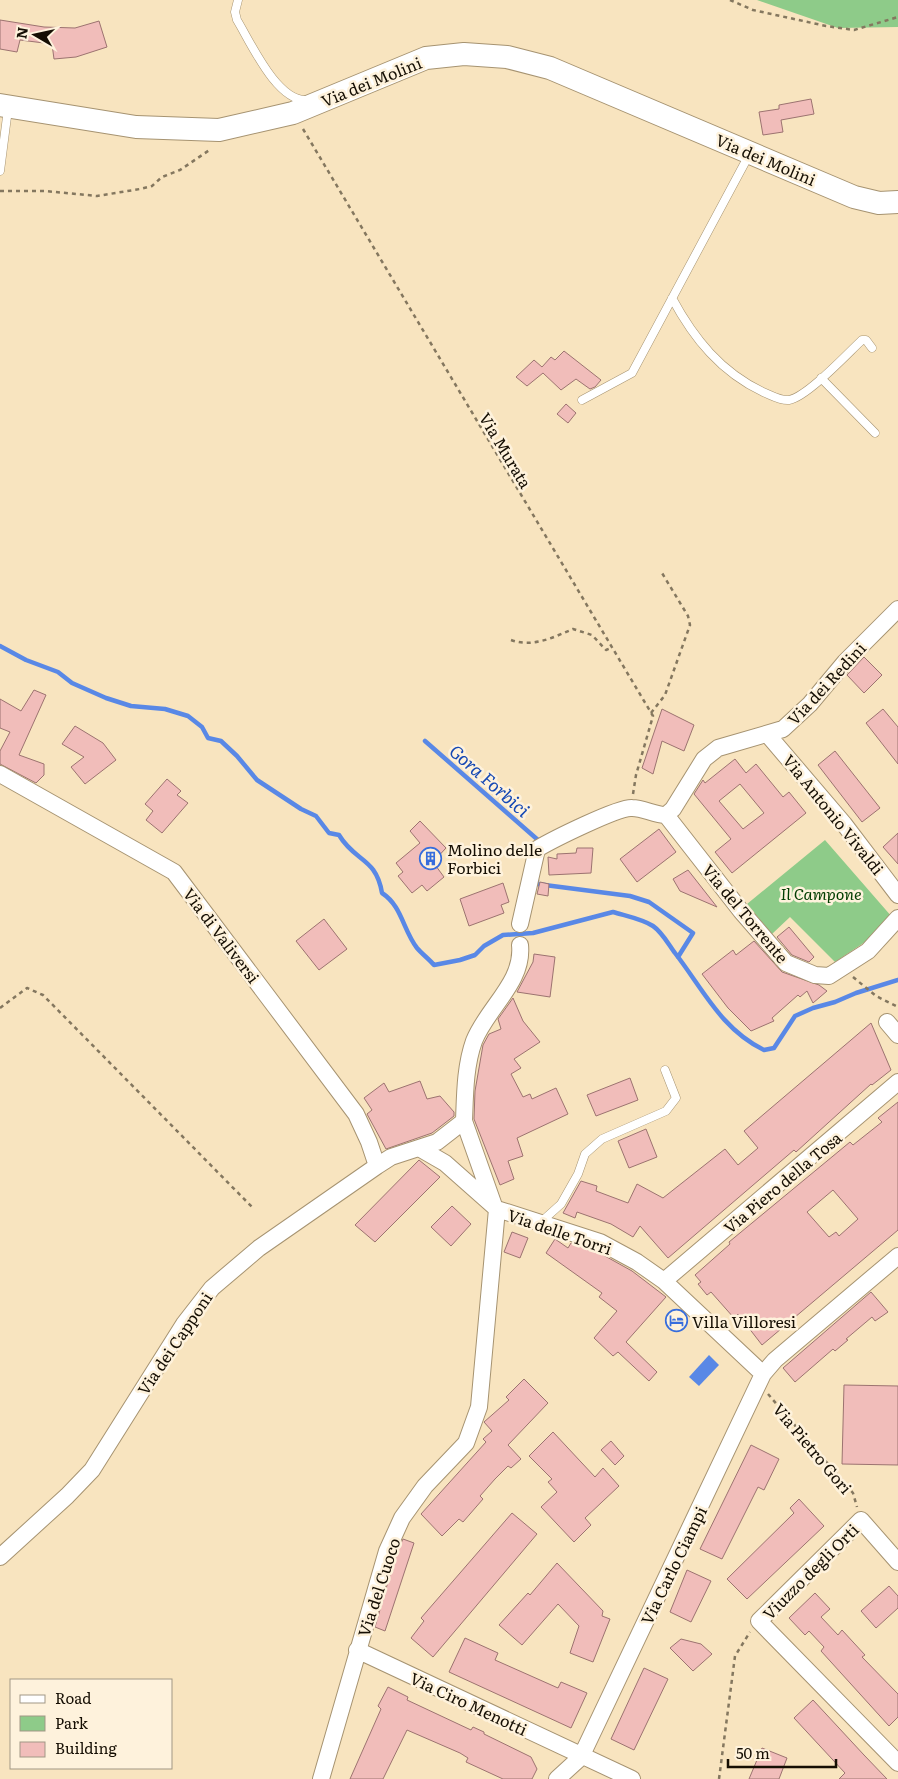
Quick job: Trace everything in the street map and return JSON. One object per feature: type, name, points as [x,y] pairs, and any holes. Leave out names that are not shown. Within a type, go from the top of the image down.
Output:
[{"type":"street","name":"Via dei Molini","points":[[4,106],[136,127],[223,129],[293,113],[332,98],[363,82],[426,58],[464,54],[507,57],[550,68],[854,197],[879,203],[898,202]]},
{"type":"street","name":"Via dei Redini","points":[[666,816],[673,809],[704,759],[718,748],[784,729],[845,662],[898,609]]},
{"type":"street","name":"Via Antonio Vivaldi","points":[[768,735],[844,824],[898,895]]},
{"type":"street","name":"Via di Valiversi","points":[[0,774],[174,872],[356,1114],[369,1142],[377,1166]]},
{"type":"street","points":[[520,924],[536,849],[614,812],[632,808],[654,815],[666,816]]},
{"type":"street","name":"Via del Torrente","points":[[666,816],[741,911],[786,963],[815,975],[829,976],[868,951],[898,918]]},
{"type":"street","points":[[464,1121],[465,1084],[474,1041],[512,979],[522,958],[520,945]]},
{"type":"street","points":[[887,1022],[898,1035]]},
{"type":"street","name":"Via Piero della Tosa","points":[[664,1281],[898,1082]]},
{"type":"street","name":"Via dei Capponi","points":[[0,1557],[68,1496],[92,1470],[184,1324],[212,1288],[259,1248],[377,1166],[391,1157],[437,1142],[464,1121]]},
{"type":"street","name":"Via delle Torri","points":[[464,1121],[496,1208]]},
{"type":"street","name":"Via delle Torri","points":[[419,1148],[444,1163],[496,1208],[600,1242],[632,1259],[664,1281],[761,1379]]},
{"type":"street","name":"Via del Cuoco","points":[[321,1779],[387,1551],[402,1518],[425,1486],[466,1443],[479,1407],[496,1208]]},
{"type":"street","points":[[761,1379],[776,1360],[898,1256]]},
{"type":"street","name":"Via Carlo Ciampi","points":[[581,1757],[761,1379]]},
{"type":"street","points":[[861,1520],[898,1562]]},
{"type":"street","name":"Viuzzo degli Orti","points":[[759,1621],[861,1520]]},
{"type":"street","points":[[759,1621],[898,1763]]},
{"type":"street","name":"Via Ciro Menotti","points":[[357,1650],[581,1757],[632,1779]]},
{"type":"street","points":[[557,1779],[581,1757]]},
{"type":"lane","points":[[238,0],[235,12],[237,20],[274,80],[293,98],[304,100],[332,98]]},
{"type":"lane","points":[[0,171],[4,106]]},
{"type":"lane","points":[[582,400],[632,373],[750,153]]},
{"type":"lane","points":[[672,298],[692,334],[730,374],[775,398],[788,400],[802,394],[862,340],[866,340],[872,348]]},
{"type":"lane","points":[[821,378],[875,434]]},
{"type":"lane","points":[[541,1222],[561,1204],[578,1174],[585,1154],[602,1139],[666,1110],[676,1098],[665,1070]]},
{"type":"path","points":[[730,0],[753,10],[854,30],[898,17]]},
{"type":"path","name":"Via Murata","points":[[293,113],[611,648],[651,712]]},
{"type":"path","points":[[0,191],[45,191],[97,196],[152,186],[162,177],[180,170],[211,149],[220,140],[223,129]]},
{"type":"path","points":[[632,808],[636,775],[653,716],[651,712],[665,695],[690,625],[688,616],[662,572]]},
{"type":"path","points":[[511,640],[531,643],[554,637],[573,629],[586,631],[604,648],[611,648]]},
{"type":"path","points":[[859,984],[876,996],[898,1007]]},
{"type":"path","points":[[0,1008],[26,988],[43,995],[253,1208]]},
{"type":"path","name":"Via Pietro Gori","points":[[761,1379],[853,1493],[861,1520]]},
{"type":"path","points":[[719,1779],[735,1656],[759,1621]]},
{"type":"green space","points":[[757,0],[898,0],[898,27],[838,28]]},
{"type":"green space","name":"Il Campone","points":[[825,840],[892,917],[868,940],[835,962],[790,917],[772,934],[747,904]]},
{"type":"water","points":[[709,1355],[719,1365],[699,1386],[689,1377]]},
{"type":"building","points":[[0,20],[44,27],[75,28],[99,21],[107,47],[76,57],[54,59],[52,44],[20,40],[17,52],[0,49]]},
{"type":"building","points":[[811,99],[814,114],[781,120],[783,132],[763,135],[759,112],[779,109],[779,105]]},
{"type":"building","points":[[564,351],[601,380],[595,387],[590,389],[576,379],[561,390],[543,373],[527,386],[516,377],[534,360],[542,367],[551,357],[555,360]]},
{"type":"building","points":[[566,404],[576,413],[568,423],[557,414]]},
{"type":"building","points":[[864,657],[882,675],[864,693],[847,675]]},
{"type":"building","points":[[34,690],[46,695],[19,755],[44,764],[44,775],[36,783],[0,764],[0,751],[10,732],[0,728],[0,699],[21,711]]},
{"type":"building","points":[[662,709],[694,725],[684,751],[662,741],[653,774],[642,768]]},
{"type":"building","points":[[883,709],[898,727],[898,764],[866,723]]},
{"type":"building","points":[[75,726],[103,743],[116,760],[85,784],[71,767],[84,757],[62,744]]},
{"type":"building","points":[[835,751],[880,808],[862,822],[818,765]]},
{"type":"building","points":[[735,759],[746,773],[756,764],[783,797],[789,792],[806,813],[732,873],[715,852],[731,839],[694,794],[703,780],[705,783]],"holes":[[[740,784],[764,813],[743,829],[719,801]]]},
{"type":"building","points":[[167,779],[181,791],[177,795],[188,803],[162,833],[146,820],[153,811],[145,804]]},
{"type":"building","name":"Molino delle Forbici","points":[[420,821],[446,848],[433,862],[444,877],[427,891],[422,885],[412,893],[398,876],[403,872],[396,863],[420,843],[410,831]]},
{"type":"building","points":[[659,829],[676,852],[637,882],[620,859]]},
{"type":"building","points":[[898,833],[898,864],[883,847]]},
{"type":"building","points":[[577,848],[593,848],[591,873],[549,875],[548,857],[557,859],[557,854],[576,853]]},
{"type":"building","points":[[688,870],[717,907],[680,891],[673,879]]},
{"type":"building","points":[[540,882],[549,884],[548,896],[537,894]]},
{"type":"building","points":[[503,883],[509,902],[501,905],[504,913],[469,926],[460,899]]},
{"type":"building","points":[[324,919],[347,949],[319,970],[296,941]]},
{"type":"building","points":[[789,927],[814,957],[809,962],[792,955],[777,937]]},
{"type":"building","points":[[754,941],[782,972],[819,985],[827,991],[813,1003],[807,991],[800,997],[798,995],[772,1018],[774,1021],[751,1031],[728,1008],[702,974],[733,950],[736,955]]},
{"type":"building","points":[[534,954],[555,957],[550,997],[517,992],[533,962]]},
{"type":"building","points":[[513,998],[523,1021],[540,1042],[514,1059],[521,1068],[511,1074],[523,1097],[530,1094],[532,1099],[556,1088],[568,1114],[517,1138],[523,1156],[508,1161],[514,1179],[500,1185],[474,1119],[475,1091],[483,1045],[489,1034],[501,1029],[498,1019]]},
{"type":"building","points":[[871,1023],[891,1070],[871,1084],[796,1152],[794,1150],[668,1258],[640,1226],[633,1237],[611,1224],[577,1212],[575,1218],[563,1213],[581,1181],[597,1186],[596,1191],[628,1203],[637,1184],[663,1198],[725,1149],[738,1165],[758,1148],[744,1131]]},
{"type":"building","points":[[630,1078],[638,1100],[596,1116],[587,1095]]},
{"type":"building","points":[[420,1081],[427,1099],[440,1096],[454,1112],[454,1116],[432,1133],[386,1149],[367,1114],[372,1110],[364,1098],[384,1083],[389,1092]]},
{"type":"building","points":[[898,1102],[898,1230],[762,1345],[738,1314],[734,1318],[711,1292],[707,1295],[698,1284],[701,1282],[695,1275],[730,1244],[729,1242],[850,1142],[853,1145],[882,1122],[878,1118]],"holes":[[[833,1190],[858,1219],[839,1236],[836,1232],[829,1237],[807,1212]]]},
{"type":"building","points":[[646,1129],[657,1157],[629,1168],[618,1141]]},
{"type":"building","points":[[419,1160],[440,1177],[375,1242],[355,1225]]},
{"type":"building","points":[[452,1206],[471,1224],[451,1246],[431,1227]]},
{"type":"building","points":[[512,1232],[528,1238],[520,1258],[504,1252]]},
{"type":"building","name":"Villa Villoresi","points":[[555,1239],[568,1248],[571,1243],[596,1251],[632,1271],[666,1297],[626,1342],[657,1372],[649,1381],[618,1352],[613,1356],[594,1338],[617,1311],[599,1297],[602,1293],[546,1253]]},
{"type":"building","points":[[871,1292],[888,1312],[875,1321],[872,1317],[835,1351],[833,1349],[795,1382],[783,1368]]},
{"type":"building","points":[[524,1379],[548,1403],[508,1445],[521,1459],[511,1468],[508,1466],[495,1479],[480,1496],[483,1499],[463,1522],[459,1519],[442,1536],[421,1514],[486,1442],[483,1439],[492,1431],[484,1422],[509,1400],[506,1397]]},
{"type":"building","points":[[844,1385],[898,1386],[898,1465],[842,1464]]},
{"type":"building","points":[[553,1432],[595,1477],[603,1468],[619,1486],[585,1518],[591,1525],[574,1542],[541,1507],[557,1492],[548,1482],[552,1479],[529,1456]]},
{"type":"building","points":[[611,1441],[624,1456],[615,1465],[601,1450]]},
{"type":"building","points":[[751,1445],[779,1459],[764,1490],[758,1487],[722,1559],[700,1549]]},
{"type":"building","points":[[799,1499],[824,1526],[747,1599],[727,1579],[794,1513],[790,1508]]},
{"type":"building","points":[[512,1513],[537,1534],[433,1657],[411,1638],[424,1621],[421,1618]]},
{"type":"building","points":[[403,1539],[414,1543],[385,1631],[375,1627],[396,1554]]},
{"type":"building","points":[[557,1563],[603,1611],[602,1616],[610,1619],[593,1662],[570,1653],[579,1626],[558,1604],[522,1645],[499,1625],[528,1593],[530,1595]]},
{"type":"building","points":[[687,1570],[711,1581],[691,1622],[670,1612]]},
{"type":"building","points":[[889,1586],[898,1596],[898,1608],[876,1628],[861,1611]]},
{"type":"building","points":[[815,1593],[830,1609],[821,1617],[838,1635],[842,1630],[865,1655],[862,1657],[898,1694],[898,1717],[889,1726],[821,1651],[824,1647],[809,1631],[805,1635],[789,1618]]},
{"type":"building","points":[[465,1638],[498,1653],[495,1660],[558,1688],[561,1682],[587,1693],[571,1728],[449,1672]]},
{"type":"building","points":[[681,1639],[701,1644],[712,1654],[693,1671],[670,1648]]},
{"type":"building","points":[[644,1668],[668,1679],[634,1750],[611,1739]]},
{"type":"building","points":[[388,1687],[408,1697],[407,1700],[471,1730],[473,1727],[484,1732],[484,1734],[531,1757],[537,1769],[532,1779],[503,1779],[466,1762],[468,1758],[460,1753],[407,1730],[383,1779],[350,1779],[381,1709],[378,1706]]},
{"type":"building","points":[[813,1700],[887,1779],[839,1779],[845,1773],[794,1718]]},
{"type":"building","points":[[762,1748],[787,1758],[779,1779],[749,1779]]},
{"type":"waterway","points":[[0,646],[26,660],[58,672],[72,683],[106,698],[131,706],[165,709],[188,716],[202,727],[208,738],[221,741],[237,756],[257,780],[301,809],[316,816],[329,833],[339,835],[345,844],[370,866],[379,881],[382,893],[389,898],[398,911],[412,941],[434,965],[475,955],[484,946],[503,935],[533,933],[613,912],[644,921],[653,926],[665,939],[724,1020],[749,1041],[764,1050],[774,1048],[795,1016],[813,1008],[898,980]]},
{"type":"waterway","name":"Gora Forbici","points":[[425,741],[538,840]]},
{"type":"waterway","name":"Gora Forbici","points":[[537,880],[537,884],[630,896],[649,902],[693,933],[678,957]]},
{"type":"place","name":"Molino delle Forbici","points":[[431,858]]},
{"type":"place","name":"Villa Villoresi","points":[[676,1321]]}]
